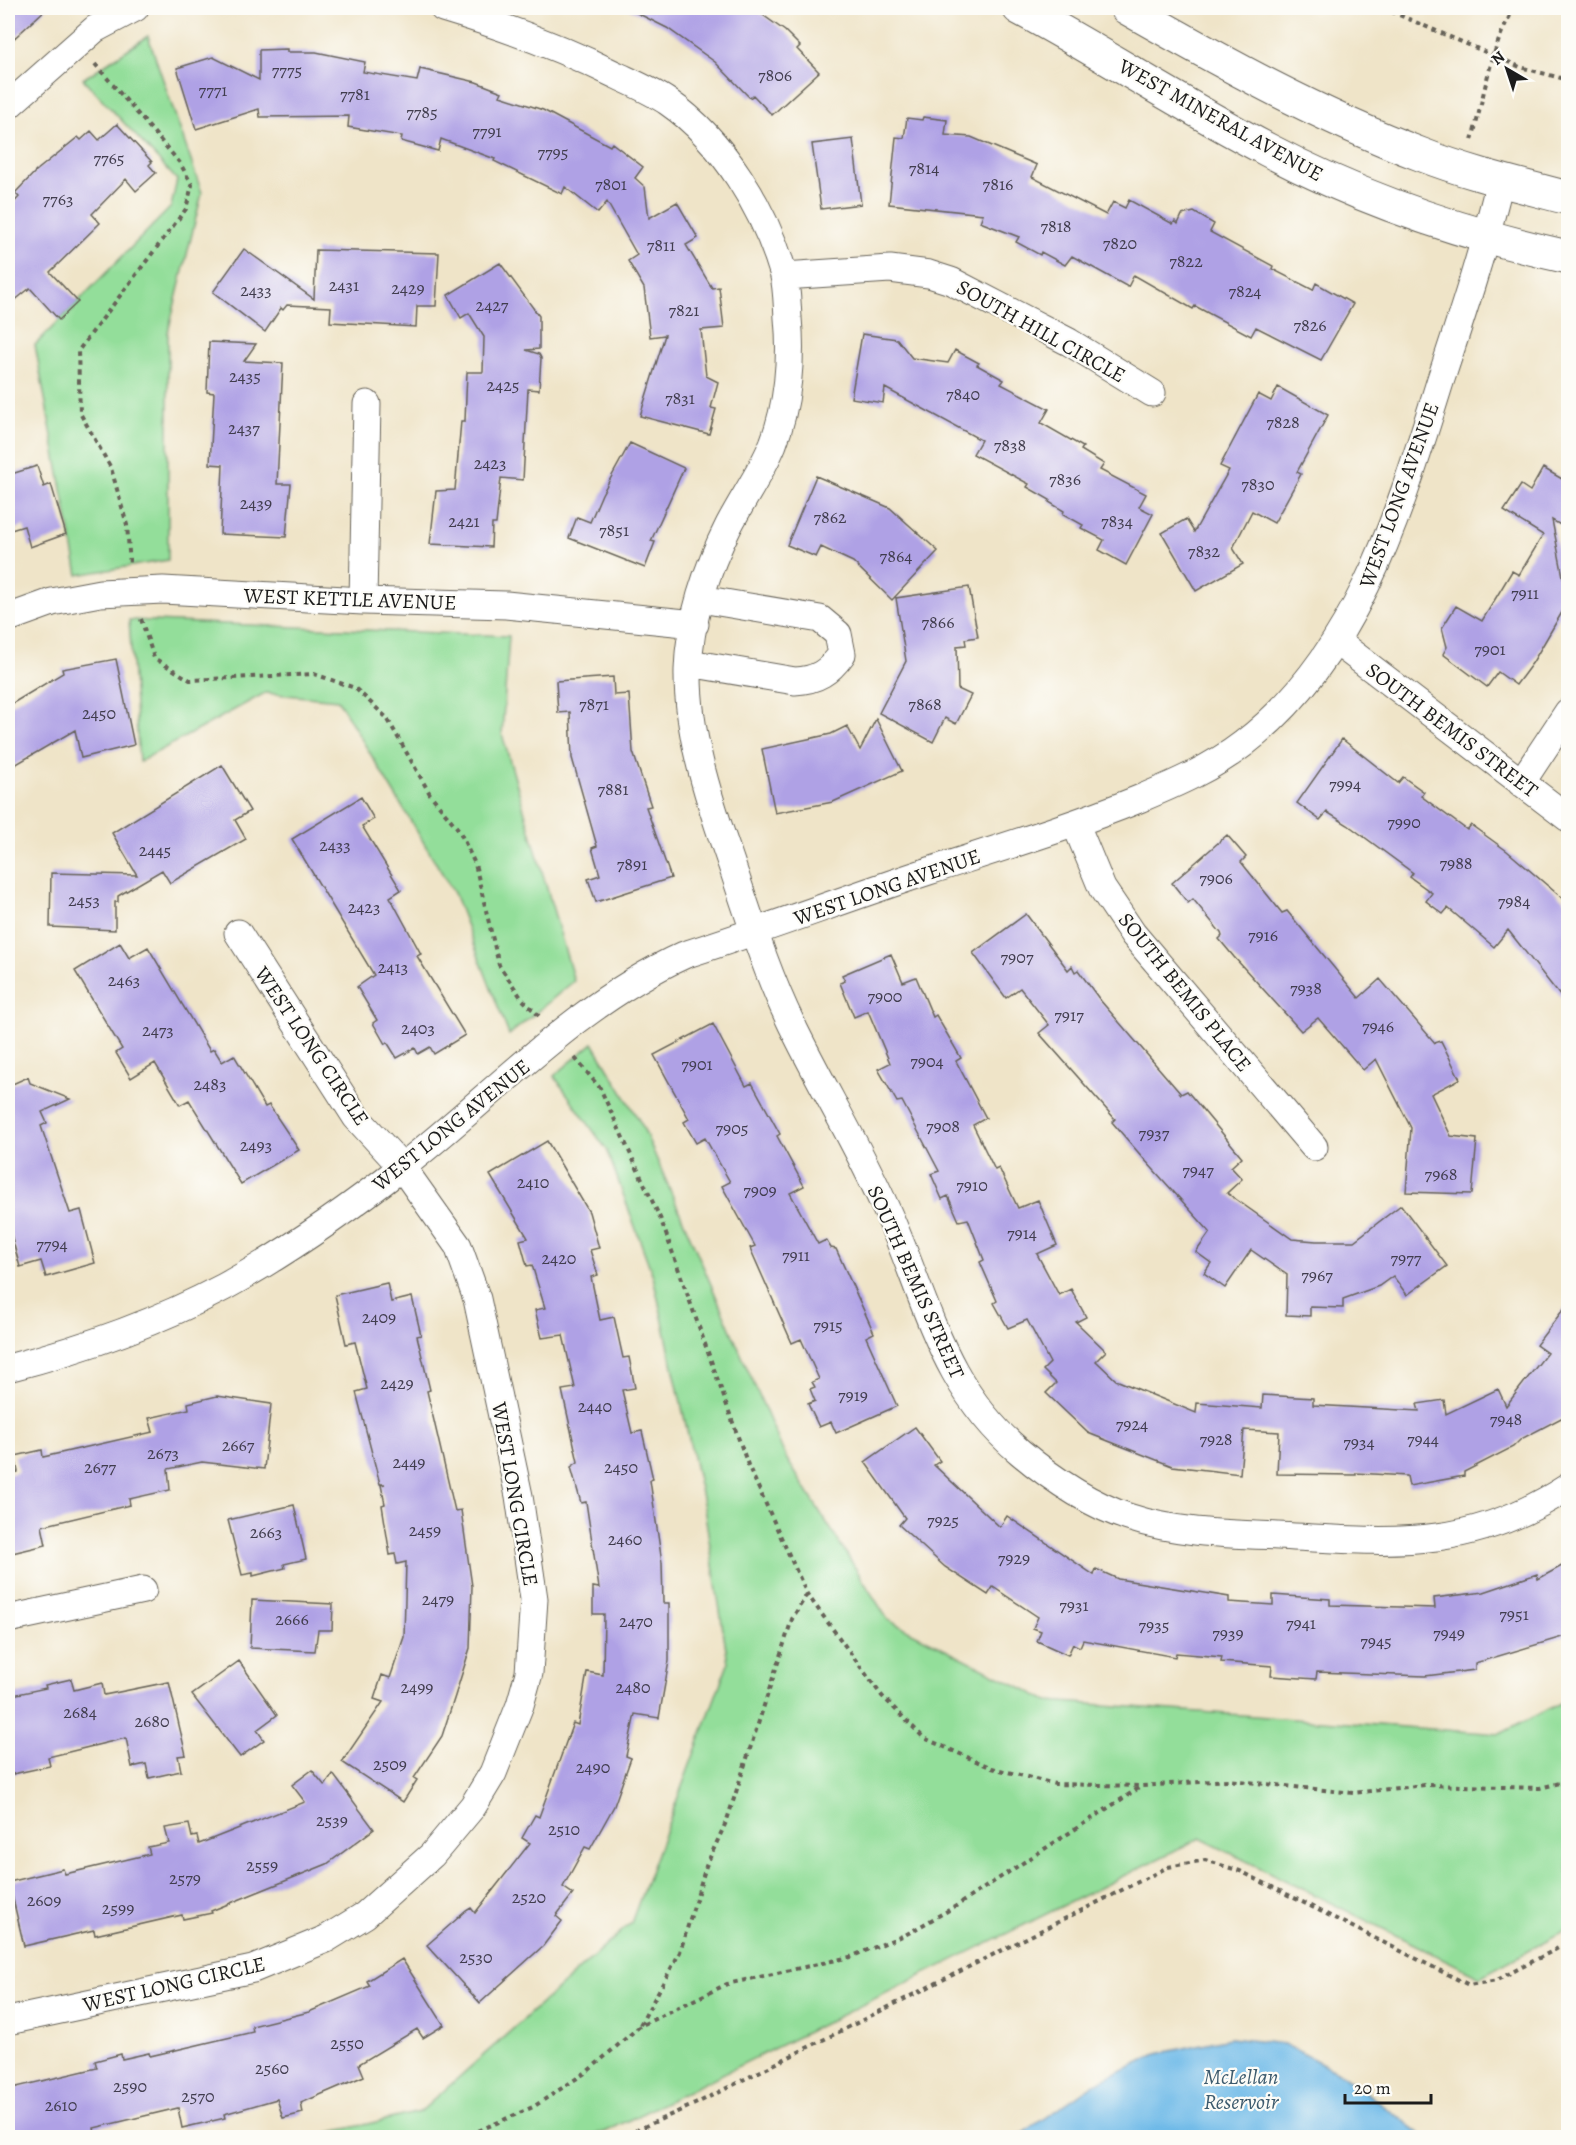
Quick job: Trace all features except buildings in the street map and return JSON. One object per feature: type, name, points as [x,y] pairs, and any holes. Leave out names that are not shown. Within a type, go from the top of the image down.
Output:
[{"type":"main road","name":"WEST MINERAL AVENUE","points":[[1019,8],[1268,150],[1395,208],[1486,237],[1569,257]]},
{"type":"main road","points":[[1127,8],[1219,60],[1328,115],[1422,155],[1500,181],[1569,198]]},
{"type":"street","points":[[8,106],[95,29],[135,8]]},
{"type":"street","name":"SOUTH BEMIS STREET","points":[[443,8],[502,25],[565,50],[668,102],[704,134],[733,169],[760,218],[784,276],[790,337],[786,401],[775,439],[760,474],[728,527],[707,575],[689,663],[692,716],[699,758],[716,821],[755,932],[789,1019],[887,1209],[944,1356],[981,1412],[1015,1448],[1051,1476],[1095,1502],[1125,1516],[1154,1524],[1209,1533],[1387,1542],[1432,1539],[1514,1519],[1569,1487]]},
{"type":"street","name":"WEST LONG AVENUE","points":[[8,1368],[141,1325],[224,1287],[345,1210],[402,1167],[608,996],[646,972],[684,955],[927,872],[1076,825],[1182,781],[1242,745],[1287,705],[1336,641],[1374,573],[1410,479],[1486,237],[1500,181]]},
{"type":"street","name":"SOUTH HILL CIRCLE","points":[[784,276],[890,269],[951,280],[1069,342],[1152,393]]},
{"type":"street","points":[[363,601],[367,404]]},
{"type":"street","name":"WEST KETTLE AVENUE","points":[[8,618],[52,602],[133,591],[163,590],[363,601],[698,612],[820,619],[838,634],[842,654],[831,669],[813,680],[795,681],[689,663]]},
{"type":"street","name":"SOUTH BEMIS STREET","points":[[1336,641],[1569,818]]},
{"type":"street","points":[[1521,783],[1569,712]]},
{"type":"street","name":"SOUTH BEMIS PLACE","points":[[1076,825],[1102,888],[1133,934],[1314,1147]]},
{"type":"street","name":"WEST LONG CIRCLE","points":[[8,2020],[253,1969],[326,1939],[373,1909],[432,1856],[473,1806],[493,1773],[520,1705],[529,1673],[534,1599],[521,1507],[477,1299],[458,1246],[402,1167],[356,1118],[238,933]]},
{"type":"street","points":[[8,1619],[143,1590]]},
{"type":"path","points":[[1383,8],[1493,56],[1569,80]]},
{"type":"path","points":[[1493,56],[1504,26],[1515,8]]},
{"type":"path","points":[[78,43],[180,163],[192,184],[186,209],[78,351],[80,412],[111,468],[126,525],[133,591],[154,658],[190,680],[314,674],[355,688],[387,718],[430,794],[459,830],[475,864],[499,965],[522,999],[558,1036],[600,1088],[661,1220],[748,1465],[807,1594],[882,1696],[924,1738],[992,1768],[1055,1784],[1142,1786],[1228,1780],[1353,1793],[1425,1785],[1540,1788],[1569,1781]]},
{"type":"path","points":[[640,2026],[680,1952],[706,1866],[727,1820],[792,1619],[807,1594]]},
{"type":"path","points":[[462,2138],[533,2107],[588,2071],[640,2026],[726,1984],[850,1957],[905,1935],[956,1906],[1142,1786]]},
{"type":"path","points":[[619,2138],[695,2104],[1168,1867],[1205,1860],[1240,1871],[1469,1985],[1497,1980],[1569,1943]]},
{"type":"green space","points":[[148,36],[202,193],[168,332],[168,560],[78,575],[35,345],[171,207],[177,180],[83,79]]},
{"type":"green space","points":[[129,620],[509,636],[502,734],[574,981],[509,1035],[454,893],[338,700],[265,693],[139,762]]},
{"type":"green space","points":[[593,1043],[642,1125],[786,1458],[888,1620],[1048,1701],[1500,1734],[1568,1699],[1568,1929],[1480,1977],[1200,1838],[605,2132],[578,2138],[310,2137],[420,2112],[631,1923],[728,1663],[704,1507],[653,1276],[607,1150],[554,1076]]},
{"type":"water","name":"McLellan Reservoir","points":[[1230,2038],[1284,2044],[1337,2071],[1425,2137],[1017,2137],[1099,2081],[1157,2054]]}]
